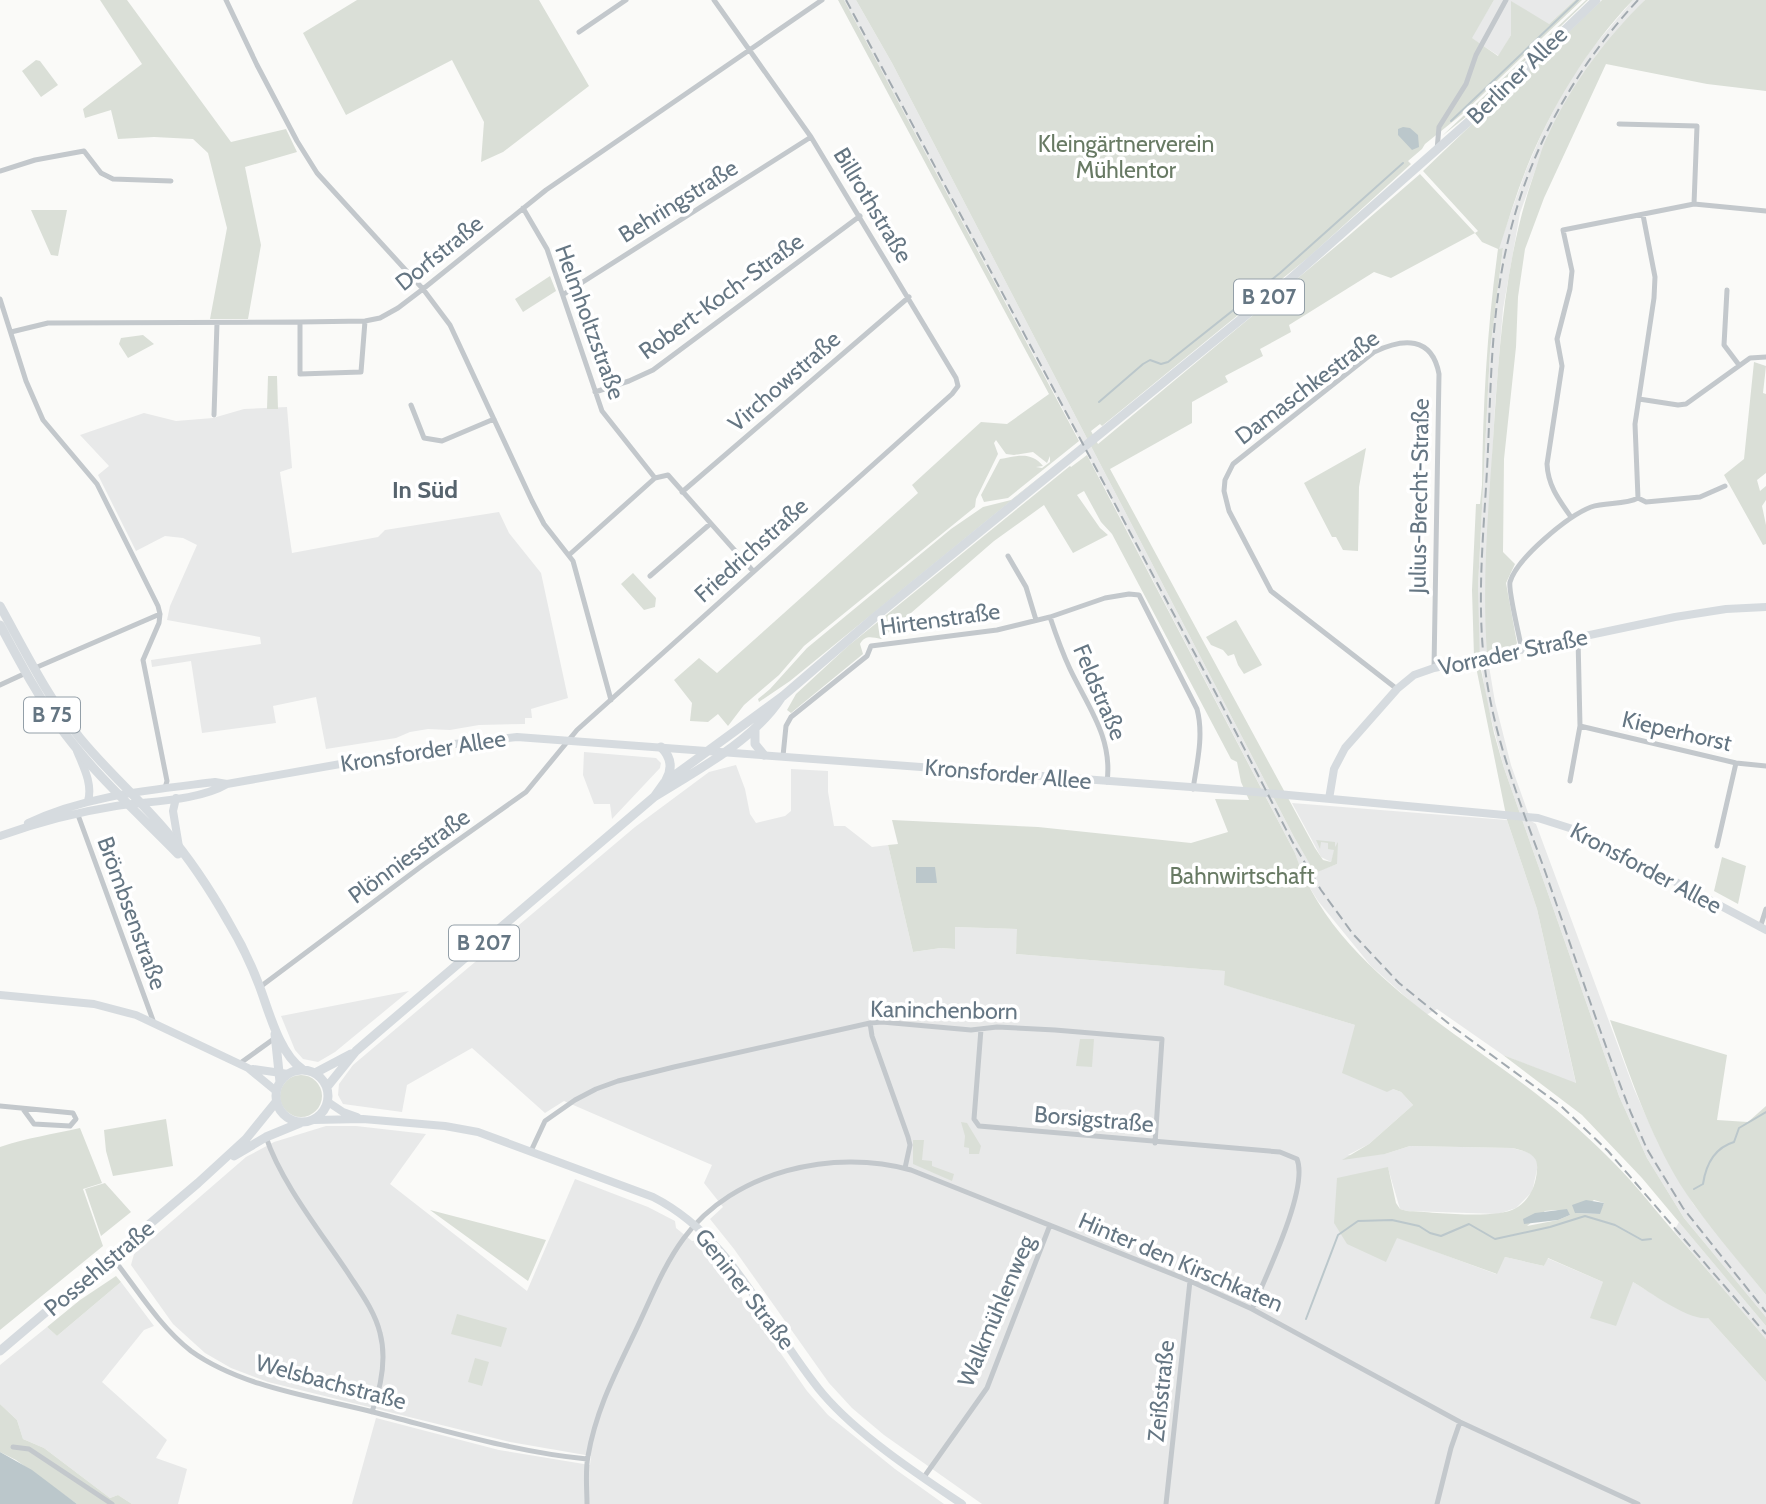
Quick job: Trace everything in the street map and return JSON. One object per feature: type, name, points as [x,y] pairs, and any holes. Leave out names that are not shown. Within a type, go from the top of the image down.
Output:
[{"type":"main road","name":"Berliner Allee","points":[[1437,149],[1596,0]]},
{"type":"main road","name":"B 207","points":[[654,796],[664,783],[783,695],[1288,281],[1437,149]]},
{"type":"main road","name":"B 75","points":[[0,606],[30,670],[74,745],[118,795],[198,875]]},
{"type":"main road","name":"Vorrader Straße","points":[[1329,799],[1337,761],[1398,689],[1415,675],[1434,668],[1726,609],[1766,607]]},
{"type":"main road","name":"B 75","points":[[0,625],[67,721],[179,847],[232,927],[260,987],[273,1025],[290,1057],[302,1069]]},
{"type":"main road","name":"B 207","points":[[327,1087],[356,1051],[654,796],[755,728],[775,709],[783,695]]},
{"type":"main road","points":[[755,728],[755,744],[764,755]]},
{"type":"main road","name":"Kronsforder Allee","points":[[10,833],[48,814],[118,795],[215,782],[227,784],[488,739],[517,737],[1244,791],[1520,815],[1557,822],[1607,845],[1763,929]]},
{"type":"main road","points":[[74,745],[87,778],[90,791],[88,801]]},
{"type":"main road","points":[[661,747],[670,760],[671,768],[664,783]]},
{"type":"main road","name":"Kronsforder Allee","points":[[0,836],[78,815],[128,804],[176,798],[218,789],[227,784]]},
{"type":"main road","points":[[176,798],[173,811],[179,847]]},
{"type":"main road","points":[[0,995],[94,1004],[154,1023],[280,1084]]},
{"type":"main road","name":"B 75","points":[[273,1025],[280,1084]]},
{"type":"main road","name":"B 207","points":[[315,1073],[356,1051]]},
{"type":"main road","points":[[244,1066],[280,1084]]},
{"type":"main road","points":[[302,1069],[315,1073],[327,1087],[326,1109],[314,1120],[301,1123],[285,1116],[280,1084],[302,1069]]},
{"type":"main road","name":"Possehlstraße","points":[[0,1351],[246,1139],[280,1084]]},
{"type":"main road","name":"Geniner Straße","points":[[328,1102],[363,1119]]},
{"type":"main road","name":"Geniner Straße","points":[[314,1120],[363,1119],[478,1132],[653,1197],[676,1209],[722,1252],[833,1405],[863,1431],[962,1504]]},
{"type":"main road","name":"Possehlstraße","points":[[198,1183],[242,1151],[301,1123]]},
{"type":"street","points":[[227,0],[257,65],[317,173],[424,289],[450,325],[519,477],[544,524],[569,555],[611,700]]},
{"type":"street","points":[[579,32],[626,0]]},
{"type":"street","name":"Billrothstraße","points":[[714,0],[811,138],[909,297],[956,378],[957,386]]},
{"type":"street","name":"Dorfstraße","points":[[11,332],[48,323],[300,322],[365,321],[380,318],[424,289],[523,208],[822,0]]},
{"type":"street","points":[[1437,149],[1439,127],[1466,84],[1480,46],[1506,0]]},
{"type":"street","points":[[1619,124],[1697,126],[1694,204]]},
{"type":"street","name":"Behringstraße","points":[[564,294],[811,138]]},
{"type":"street","points":[[0,171],[35,160],[84,151],[100,173],[113,179],[171,181]]},
{"type":"street","points":[[1571,517],[1547,477],[1562,366],[1557,339],[1572,271],[1563,230],[1694,204],[1766,211]]},
{"type":"street","name":"Helmholtzstraße","points":[[523,208],[547,249],[602,411],[655,478]]},
{"type":"street","points":[[1638,498],[1640,489],[1634,433],[1655,277],[1643,215]]},
{"type":"street","name":"Robert-Koch-Straße","points":[[595,392],[653,370],[860,216]]},
{"type":"street","points":[[1727,290],[1724,345],[1739,365]]},
{"type":"street","name":"Virchowstraße","points":[[682,492],[909,297]]},
{"type":"street","points":[[0,299],[26,382],[43,420],[97,484],[160,614],[143,660],[167,781],[165,788]]},
{"type":"street","points":[[300,322],[300,374],[360,372],[365,321]]},
{"type":"street","points":[[214,415],[217,323]]},
{"type":"street","name":"Julius-Brecht-Straße","points":[[1408,342],[1419,344],[1431,353],[1439,374],[1434,668]]},
{"type":"street","name":"Damaschkestraße","points":[[1398,689],[1271,591],[1237,528],[1224,491],[1225,480],[1233,464],[1374,352],[1392,343],[1408,342]]},
{"type":"street","points":[[1639,399],[1686,404],[1754,356],[1766,357]]},
{"type":"street","name":"Friedrichstraße","points":[[567,740],[952,394],[957,386]]},
{"type":"street","points":[[411,405],[424,438],[442,441],[494,419]]},
{"type":"street","points":[[569,555],[655,478],[668,475],[753,571]]},
{"type":"street","points":[[1638,498],[1646,502],[1700,497],[1725,486]]},
{"type":"street","points":[[1522,651],[1509,584],[1516,569],[1545,538],[1571,517],[1600,504],[1638,498]]},
{"type":"street","points":[[650,576],[710,524]]},
{"type":"street","name":"Hirtenstraße","points":[[1008,556],[1026,587],[1036,620]]},
{"type":"street","name":"Hirtenstraße","points":[[783,756],[786,726],[791,717],[867,656],[871,646],[976,633],[1050,617],[1105,598],[1129,594],[1139,595],[1198,709],[1201,722],[1193,789]]},
{"type":"street","points":[[0,685],[160,614]]},
{"type":"street","name":"Feldstraße","points":[[1050,617],[1071,670],[1099,722],[1110,766],[1107,782]]},
{"type":"street","points":[[1570,781],[1580,726],[1578,638]]},
{"type":"street","name":"Kieperhorst","points":[[1580,726],[1736,763],[1766,766]]},
{"type":"street","name":"Plönniesstraße","points":[[260,987],[526,792],[567,740]]},
{"type":"street","points":[[1717,846],[1736,763]]},
{"type":"street","name":"Brömbsenstraße","points":[[78,815],[154,1023]]},
{"type":"street","points":[[1763,929],[1766,909]]},
{"type":"street","name":"Kaninchenborn","points":[[531,1151],[545,1121],[596,1089],[674,1067],[882,1022],[971,1030],[996,1027],[1162,1039],[1154,1143]]},
{"type":"street","points":[[870,1023],[872,1036],[910,1145],[905,1168]]},
{"type":"street","name":"Borsigstraße","points":[[981,1029],[974,1119],[979,1126],[1292,1155],[1300,1164],[1290,1214],[1252,1309]]},
{"type":"street","points":[[244,1066],[275,1038]]},
{"type":"street","points":[[0,1107],[73,1113],[76,1119],[70,1126],[34,1124],[23,1109]]},
{"type":"street","points":[[267,1137],[293,1189],[365,1299],[380,1334],[383,1366],[380,1392],[372,1412]]},
{"type":"street","name":"Hinter den Kirschkaten","points":[[587,1504],[587,1459],[602,1401],[670,1261],[685,1237],[714,1208],[762,1180],[793,1169],[854,1162],[905,1168],[1190,1281],[1252,1309],[1460,1422],[1638,1504]]},
{"type":"street","name":"Walkmühlenweg","points":[[924,1477],[987,1388],[1050,1225]]},
{"type":"street","name":"Welsbachstraße","points":[[112,1257],[167,1328],[191,1350],[212,1364],[272,1387],[530,1452],[587,1459]]},
{"type":"street","name":"Zeißstraße","points":[[1166,1504],[1190,1281]]},
{"type":"street","points":[[1437,1504],[1460,1422]]},
{"type":"street","points":[[13,1447],[29,1449],[112,1504]]},
{"type":"shaded area","points":[[844,0],[856,0],[892,63],[1294,837],[1315,872],[1337,864],[1335,850],[1331,862],[1321,857],[1292,803],[1507,820],[1537,909],[1576,1084],[1503,1055],[1437,1009],[1426,1015],[1371,966],[1318,901],[1303,877],[1295,853],[1104,486]]},
{"type":"shaded area","points":[[1494,0],[1575,0],[1549,24],[1511,35],[1499,56],[1471,38]]},
{"type":"shaded area","points":[[1633,0],[1645,0],[1597,54],[1548,135],[1520,213],[1503,309],[1495,406],[1486,578],[1487,654],[1495,702],[1511,765],[1531,821],[1536,824],[1634,1089],[1658,1143],[1694,1205],[1766,1295],[1766,1317],[1684,1218],[1647,1158],[1619,1096],[1504,768],[1486,699],[1478,642],[1478,587],[1490,351],[1503,249],[1498,249],[1526,170],[1565,88],[1593,47]]},
{"type":"shaded area","points":[[1410,128],[1418,135],[1419,147],[1412,150],[1398,135],[1398,129]]},
{"type":"shaded area","points":[[287,407],[292,468],[280,472],[292,553],[378,537],[385,530],[499,512],[509,533],[541,573],[568,698],[531,709],[532,718],[525,718],[525,724],[479,725],[450,730],[428,729],[396,738],[326,749],[316,697],[273,706],[276,723],[202,733],[191,661],[152,667],[151,660],[261,644],[260,637],[167,620],[170,606],[197,545],[183,538],[165,536],[136,551],[98,475],[109,466],[80,435],[144,413],[176,421],[213,418],[244,409]]},
{"type":"shaded area","points":[[584,752],[656,758],[661,763],[660,768],[612,819],[610,804],[594,804],[583,775]]},
{"type":"shaded area","points":[[736,765],[750,814],[756,823],[785,816],[791,811],[791,769],[828,771],[828,792],[834,826],[845,826],[872,847],[888,845],[913,952],[954,949],[955,927],[1018,929],[1016,954],[1226,971],[1225,985],[1355,1025],[1393,1089],[1401,1092],[1413,1105],[1369,1144],[1348,1155],[1385,1154],[1410,1146],[1512,1148],[1534,1156],[1538,1165],[1532,1192],[1516,1208],[1498,1214],[1400,1209],[1388,1168],[1386,1261],[1396,1237],[1496,1274],[1505,1257],[1544,1266],[1547,1258],[1603,1282],[1633,1282],[1678,1309],[1708,1318],[1766,1382],[1766,1504],[982,1504],[884,1435],[852,1408],[829,1383],[710,1219],[723,1207],[704,1183],[712,1165],[564,1101],[545,1113],[472,1048],[407,1085],[402,1112],[343,1104],[338,1095],[339,1084],[353,1065],[635,827],[709,772]]},
{"type":"shaded area","points":[[916,867],[935,867],[937,883],[916,883]]},
{"type":"shaded area","points":[[409,991],[335,1052],[318,1062],[303,1059],[295,1050],[281,1016]]},
{"type":"shaded area","points":[[326,1126],[356,1126],[426,1134],[390,1184],[527,1291],[575,1179],[648,1207],[675,1221],[676,1228],[692,1241],[699,1240],[710,1252],[807,1391],[828,1415],[944,1504],[352,1504],[376,1418],[499,1450],[590,1465],[591,1456],[510,1442],[268,1382],[231,1368],[205,1353],[173,1324],[131,1265],[134,1254],[246,1157],[274,1142]]},
{"type":"shaded area","points":[[1586,1200],[1604,1203],[1600,1214],[1575,1213],[1572,1205]]},
{"type":"shaded area","points":[[1567,1209],[1570,1215],[1558,1220],[1524,1224],[1523,1219],[1535,1213]]},
{"type":"shaded area","points":[[1679,1222],[1766,1326],[1766,1339],[1674,1231]]},
{"type":"shaded area","points":[[121,1282],[154,1326],[144,1330],[102,1382],[167,1440],[156,1458],[187,1469],[178,1504],[132,1504],[118,1495],[110,1498],[44,1448],[23,1439],[17,1420],[0,1404],[0,1365],[47,1327],[57,1336]]},
{"type":"shaded area","points":[[0,1452],[32,1470],[77,1504],[0,1504]]},
{"type":"green space","points":[[100,0],[127,0],[231,142],[286,129],[297,152],[245,167],[261,245],[248,319],[210,319],[227,228],[208,153],[193,139],[118,139],[111,110],[85,118],[83,109],[142,64]]},
{"type":"green space","points":[[357,0],[539,0],[589,86],[503,152],[481,162],[484,122],[452,60],[346,115],[303,33]]},
{"type":"green space","points":[[838,0],[844,0],[1079,441],[1008,498],[984,502],[981,495],[1000,459],[1029,456],[1043,466],[1036,467],[1042,468],[1050,462],[1050,456],[1047,463],[1033,452],[1006,454],[996,440],[994,443],[998,454],[976,499],[975,507],[804,646],[779,675],[744,705],[728,726],[718,714],[708,722],[690,721],[692,703],[674,680],[699,658],[717,673],[918,493],[912,485],[981,422],[1007,424],[1049,394]]},
{"type":"green space","name":"Kleingärtnerverein Mühlentor","points":[[856,0],[1494,0],[1472,38],[1498,56],[1511,35],[1511,1],[1549,24],[1575,0],[1582,0],[1461,115],[1425,144],[1408,161],[1411,164],[1309,257],[1102,426],[1100,424],[1091,431],[1098,444],[1420,174],[1475,233],[1391,278],[1374,272],[1289,325],[1291,332],[1260,349],[1263,356],[1225,376],[1228,382],[1192,402],[1192,423],[1110,469],[1323,860],[1331,862],[1334,850],[1328,849],[1328,843],[1321,842],[1320,849],[1316,840],[1335,842],[1335,847],[1338,842],[1337,864],[1315,873],[1294,837],[892,63]]},
{"type":"green space","points":[[1586,0],[1472,112],[1442,136]]},
{"type":"green space","points":[[1602,0],[1633,0],[1586,58],[1559,100],[1527,167],[1499,249],[1503,248],[1490,351],[1478,587],[1480,665],[1504,768],[1619,1096],[1647,1158],[1684,1218],[1766,1317],[1766,1326],[1642,1178],[1582,1115],[1503,1055],[1576,1083],[1537,909],[1507,820],[1474,657],[1472,590],[1476,504],[1480,504],[1482,485],[1486,367],[1498,249],[1482,242],[1475,233],[1478,231],[1423,171]]},
{"type":"green space","points":[[1645,0],[1766,0],[1766,91],[1707,84],[1606,64],[1544,198],[1525,249],[1518,297],[1516,347],[1504,459],[1503,552],[1515,564],[1506,583],[1517,643],[1515,647],[1487,654],[1486,548],[1495,407],[1504,306],[1516,239],[1542,148],[1558,115],[1591,62]]},
{"type":"green space","points":[[36,60],[40,61],[58,85],[41,97],[22,71]]},
{"type":"green space","points":[[31,210],[67,210],[58,256],[51,255]]},
{"type":"green space","points":[[550,276],[556,291],[523,312],[515,299]]},
{"type":"green space","points":[[143,335],[154,344],[128,358],[119,344],[121,338]]},
{"type":"green space","points":[[1754,362],[1766,366],[1763,393],[1766,394],[1766,473],[1757,480],[1760,491],[1766,486],[1766,500],[1762,506],[1766,525],[1766,544],[1763,545],[1724,475],[1744,459]]},
{"type":"green space","points":[[268,376],[277,376],[278,409],[267,409]]},
{"type":"green space","points":[[1366,448],[1359,487],[1358,551],[1343,550],[1336,537],[1332,537],[1304,483]]},
{"type":"green space","name":"Bahnwirtschaft","points":[[1087,455],[1295,853],[1311,891],[1334,925],[1361,956],[1392,985],[1547,1102],[1623,1172],[1766,1339],[1766,1382],[1708,1318],[1680,1311],[1633,1282],[1616,1326],[1590,1318],[1603,1282],[1548,1258],[1544,1266],[1505,1257],[1497,1274],[1397,1238],[1386,1262],[1347,1244],[1334,1223],[1337,1178],[1388,1167],[1396,1203],[1400,1209],[1447,1214],[1494,1214],[1507,1212],[1525,1201],[1531,1192],[1537,1170],[1533,1157],[1512,1148],[1410,1146],[1385,1154],[1342,1160],[1369,1144],[1413,1105],[1401,1092],[1393,1089],[1387,1092],[1342,1073],[1355,1025],[1224,985],[1225,971],[1016,954],[1017,929],[955,927],[955,949],[913,952],[888,845],[898,844],[892,820],[1038,827],[1191,843],[1228,832],[1215,799],[1249,800],[1241,782],[1237,762],[1231,759],[1112,534],[1101,522],[1084,491],[1077,495],[1108,535],[1073,553],[1044,505],[994,541],[881,639],[864,639],[860,644],[863,654],[791,713],[787,710],[796,694],[848,646]],"holes":[[[1594,1200],[1604,1203],[1599,1214],[1575,1213]],[[1556,1210],[1570,1215],[1527,1226],[1545,1211]]]},
{"type":"green space","points":[[1060,461],[790,681],[759,702],[758,699],[807,648],[951,529],[983,507],[1011,500]]},
{"type":"green space","points":[[633,573],[656,598],[655,607],[644,610],[621,584]]},
{"type":"green space","points":[[1236,620],[1262,665],[1244,674],[1234,654],[1228,656],[1223,650],[1211,645],[1206,637]]},
{"type":"green space","points":[[1722,857],[1746,866],[1738,904],[1714,891]]},
{"type":"green space","points":[[1610,1020],[1727,1055],[1717,1120],[1748,1122],[1766,1106],[1766,1295],[1700,1213],[1669,1165],[1641,1104]]},
{"type":"green space","points":[[1080,1039],[1094,1039],[1092,1067],[1076,1066]]},
{"type":"green space","points":[[301,1075],[316,1081],[322,1096],[316,1111],[301,1117],[286,1111],[280,1096],[286,1081]]},
{"type":"green space","points":[[166,1119],[173,1166],[113,1176],[104,1130]]},
{"type":"green space","points":[[961,1122],[967,1123],[981,1146],[979,1154],[969,1154],[969,1148],[964,1147],[965,1136]]},
{"type":"green space","points":[[80,1128],[102,1183],[83,1189],[103,1246],[0,1330],[0,1147]]},
{"type":"green space","points":[[913,1140],[924,1140],[922,1160],[932,1161],[932,1166],[954,1174],[952,1181],[913,1164]]},
{"type":"green space","points":[[105,1183],[131,1212],[101,1236],[85,1189]]},
{"type":"green space","points":[[430,1210],[546,1240],[528,1281]]},
{"type":"green space","points":[[116,1276],[121,1282],[57,1336],[47,1327],[80,1300]]},
{"type":"green space","points":[[457,1314],[507,1328],[501,1347],[451,1334]]},
{"type":"green space","points":[[475,1358],[489,1362],[482,1386],[468,1382]]},
{"type":"green space","points":[[0,1404],[17,1420],[23,1439],[44,1448],[110,1498],[118,1495],[132,1504],[77,1504],[16,1460],[0,1452]]},
{"type":"waterway","points":[[1451,121],[1578,0]]},
{"type":"waterway","points":[[1099,402],[1143,364],[1150,360],[1161,364],[1168,362],[1280,273],[1403,163]]},
{"type":"waterway","points":[[1694,1189],[1703,1184],[1706,1170],[1716,1153],[1734,1142],[1739,1128],[1766,1112]]},
{"type":"waterway","points":[[1306,1319],[1338,1235],[1358,1221],[1392,1220],[1419,1226],[1441,1236],[1469,1224],[1495,1239],[1585,1216],[1615,1225],[1642,1240],[1651,1239]]},
{"type":"railway","points":[[846,0],[1292,841],[1321,890],[1353,934],[1399,983],[1453,1027],[1560,1105],[1608,1151],[1766,1334]]},
{"type":"railway","points":[[1638,0],[1594,54],[1557,112],[1528,175],[1508,241],[1498,297],[1492,355],[1481,579],[1484,661],[1493,712],[1513,782],[1631,1113],[1647,1149],[1683,1208],[1766,1312]]},
{"type":"district","name":"In Süd","points":[[425,490]]}]
